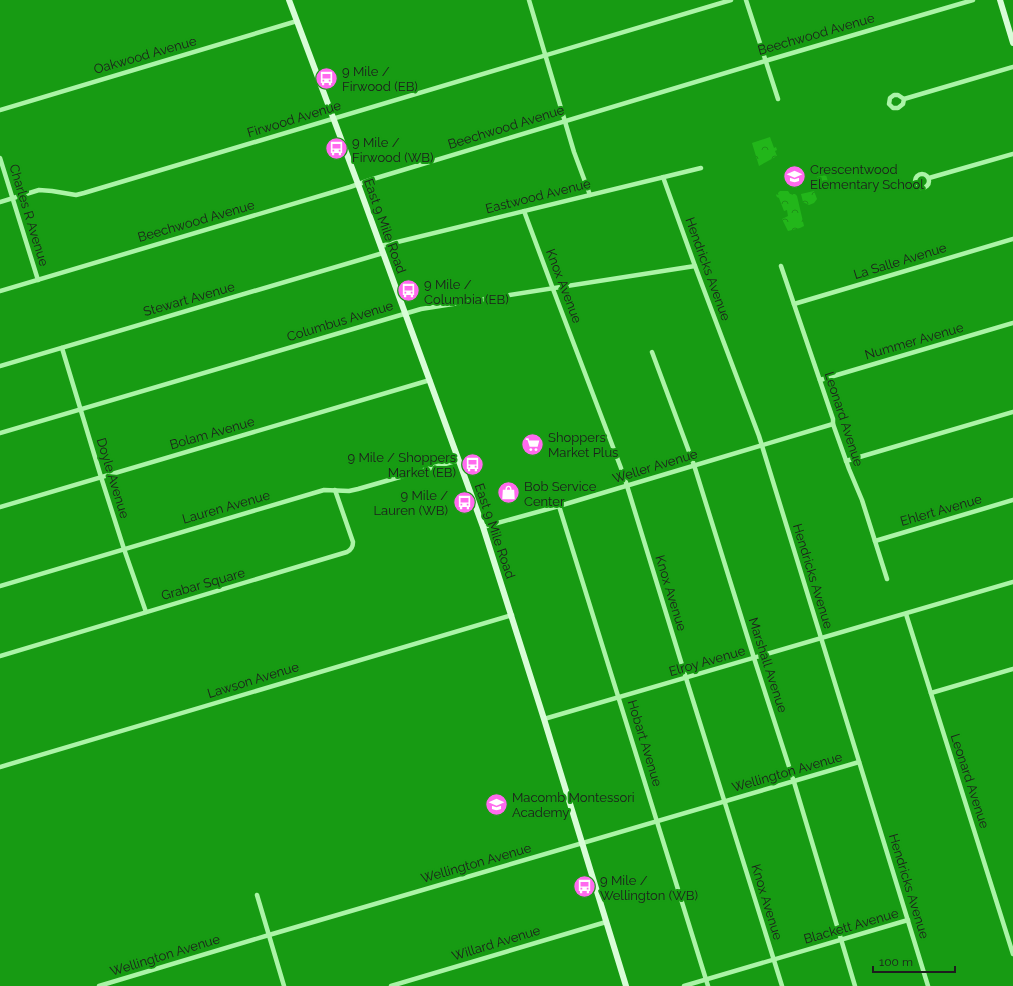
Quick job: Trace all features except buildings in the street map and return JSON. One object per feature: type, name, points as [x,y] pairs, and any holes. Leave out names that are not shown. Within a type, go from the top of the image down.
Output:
[{"type":"main road","name":"East 9 Mile Road","points":[[289,0],[381,246],[483,527],[512,615],[626,986]]},
{"type":"main road","points":[[1000,0],[1013,43]]},
{"type":"street","points":[[528,0],[546,55],[574,152],[590,194]]},
{"type":"street","name":"Firwood Avenue","points":[[0,202],[44,190],[76,194],[84,193],[731,0]]},
{"type":"street","points":[[746,0],[778,99]]},
{"type":"street","name":"Beechwood Avenue","points":[[0,291],[973,0]]},
{"type":"street","name":"Oakwood Avenue","points":[[0,110],[297,21]]},
{"type":"street","points":[[904,99],[1013,67]]},
{"type":"street","points":[[929,178],[1013,154]]},
{"type":"street","name":"Charles R Avenue","points":[[0,158],[38,280]]},
{"type":"street","name":"Eastwood Avenue","points":[[381,246],[701,168]]},
{"type":"street","name":"Hendricks Avenue","points":[[663,177],[694,266],[759,436],[928,986]]},
{"type":"street","name":"Knox Avenue","points":[[524,211],[622,468],[782,986]]},
{"type":"street","name":"La Salle Avenue","points":[[794,304],[1013,239]]},
{"type":"street","name":"Stewart Avenue","points":[[0,366],[383,253]]},
{"type":"street","name":"Columbus Avenue","points":[[0,434],[405,313],[428,308],[694,266]]},
{"type":"street","name":"Leonard Avenue","points":[[781,266],[833,419],[833,424],[862,500],[887,579]]},
{"type":"street","name":"Nummer Avenue","points":[[820,380],[1013,324]]},
{"type":"street","name":"Doyle Avenue","points":[[62,348],[101,477],[146,612]]},
{"type":"street","name":"Marshall Avenue","points":[[652,352],[694,465],[794,782],[855,986]]},
{"type":"street","name":"Bolam Avenue","points":[[0,507],[430,380]]},
{"type":"street","points":[[846,461],[1013,412]]},
{"type":"street","name":"Weller Avenue","points":[[483,527],[560,506],[833,424]]},
{"type":"street","name":"Lauren Avenue","points":[[0,586],[324,490],[348,491],[358,489],[459,460]]},
{"type":"street","name":"Grabar Square","points":[[0,656],[341,555],[350,550],[353,545],[335,490]]},
{"type":"street","name":"Ehlert Avenue","points":[[874,541],[1013,500]]},
{"type":"street","name":"Hobart Avenue","points":[[560,506],[708,986]]},
{"type":"street","name":"Elroy Avenue","points":[[544,719],[1013,582]]},
{"type":"street","name":"Leonard Avenue","points":[[906,614],[1013,954]]},
{"type":"street","name":"Lawson Avenue","points":[[0,767],[512,615]]},
{"type":"street","points":[[931,693],[1013,669]]},
{"type":"street","name":"Wellington Avenue","points":[[99,986],[859,762]]},
{"type":"street","points":[[257,895],[284,986]]},
{"type":"street","name":"Blackett Avenue","points":[[684,986],[908,920]]},
{"type":"street","name":"Willard Avenue","points":[[391,986],[606,922]]},
{"type":"green space","points":[[770,137],[774,148],[776,147],[777,150],[775,151],[777,156],[759,166],[752,143]]},
{"type":"green space","points":[[826,175],[829,185],[820,188],[817,177]]},
{"type":"green space","points":[[780,191],[788,191],[790,194],[795,194],[797,196],[804,226],[788,231],[782,219],[788,216],[787,210],[784,211],[779,198],[776,195]]},
{"type":"green space","points":[[814,191],[817,199],[814,203],[809,205],[803,202],[801,194]]},
{"type":"place","name":"9 Mile / Firwood (EB)","points":[[327,78]]},
{"type":"place","name":"9 Mile / Firwood (WB)","points":[[337,149]]},
{"type":"place","name":"Crescentwood Elementary School","points":[[794,176]]},
{"type":"place","name":"9 Mile / Columbia (EB)","points":[[408,291]]},
{"type":"place","name":"Shoppers Market Plus","points":[[532,444]]},
{"type":"place","name":"9 Mile / Shoppers Market (EB)","points":[[472,464]]},
{"type":"place","name":"Bob Service Center","points":[[508,493]]},
{"type":"place","name":"9 Mile / Lauren (WB)","points":[[464,502]]},
{"type":"place","name":"Macomb Montessori Academy","points":[[496,804]]},
{"type":"place","name":"9 Mile / Wellington (WB)","points":[[584,887]]}]
